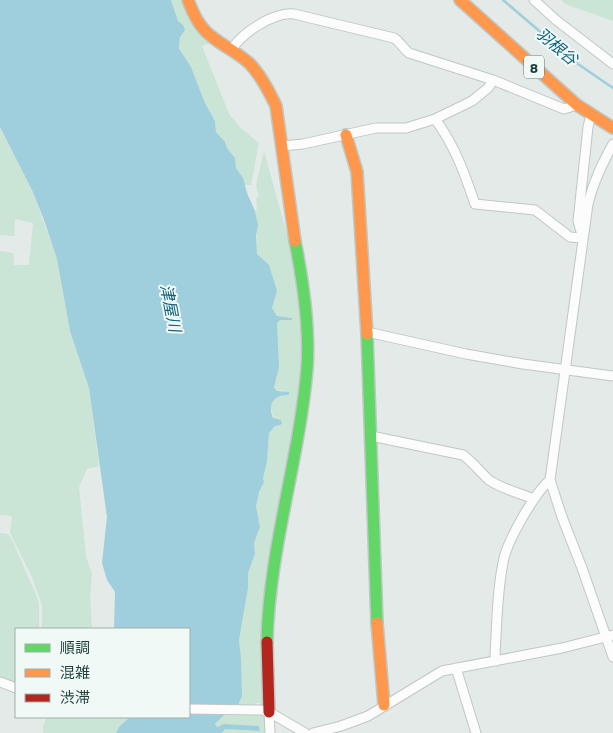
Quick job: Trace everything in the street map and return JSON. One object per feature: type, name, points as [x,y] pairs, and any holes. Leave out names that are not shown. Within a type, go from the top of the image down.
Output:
[{"type":"street","points":[[188,0],[196,19],[206,34],[244,58],[256,70],[269,89],[276,106],[291,220],[302,275],[306,313],[306,367],[299,428],[274,559],[268,610],[265,711],[270,733]]},
{"type":"street","name":"8","points":[[460,0],[577,105],[613,128]]},
{"type":"street","points":[[534,0],[556,20],[613,64]]},
{"type":"street","points":[[232,50],[240,39],[273,16],[284,13],[294,14],[394,38],[400,41],[403,48],[409,53],[493,80],[564,109],[577,105]]},
{"type":"street","points":[[282,146],[376,128],[406,128],[435,119],[472,101],[488,88],[493,80]]},
{"type":"street","points":[[583,238],[578,221],[591,114]]},
{"type":"street","points":[[435,119],[449,138],[464,173],[474,204],[535,210],[570,237],[583,238]]},
{"type":"street","points":[[346,135],[357,172],[367,332],[376,615],[384,705]]},
{"type":"street","points":[[613,144],[592,188],[583,238],[550,480],[562,517],[609,636],[613,657]]},
{"type":"street","points":[[367,332],[466,354],[613,376]]},
{"type":"street","points":[[371,436],[463,455],[472,461],[488,479],[499,486],[534,498]]},
{"type":"street","points":[[496,660],[500,588],[504,558],[514,532],[534,498],[550,480]]},
{"type":"street","points":[[313,733],[341,726],[368,716],[442,671],[609,636]]},
{"type":"street","points":[[456,668],[476,733]]},
{"type":"street","points":[[0,682],[15,688]]},
{"type":"street","points":[[190,709],[265,711],[305,733]]},
{"type":"green space","points":[[171,0],[183,0],[210,43],[202,46],[229,114],[242,129],[259,143],[251,185],[244,185],[243,178],[236,168],[235,158],[216,132],[215,121],[205,103],[191,67],[179,47],[183,25],[178,21]]},
{"type":"green space","points":[[561,0],[613,0],[613,21],[565,4]]},
{"type":"green space","points":[[0,127],[32,190],[57,259],[70,331],[89,388],[99,466],[87,469],[79,487],[86,556],[92,574],[90,597],[92,628],[42,628],[42,605],[32,577],[10,533],[12,516],[0,515],[0,251],[13,253],[14,265],[29,265],[33,223],[15,219],[14,236],[0,235]]},
{"type":"green space","points":[[264,151],[298,274],[301,312],[301,368],[295,427],[271,556],[264,708],[260,708],[260,703],[255,703],[255,707],[233,706],[241,658],[239,640],[248,588],[248,573],[255,554],[254,543],[260,527],[256,506],[259,492],[264,482],[269,433],[271,429],[278,426],[271,409],[271,404],[276,397],[289,395],[283,390],[277,391],[274,388],[277,378],[277,322],[280,320],[292,320],[292,318],[277,316],[272,308],[276,295],[266,263],[257,254],[255,211],[257,209],[256,198],[259,197],[256,185]]},
{"type":"green space","points":[[0,533],[8,534],[12,540],[37,597],[39,628],[15,628],[15,684],[0,679]]},
{"type":"green space","points":[[226,711],[261,714],[267,721],[267,733],[222,733],[225,729],[260,731],[259,726],[224,724],[217,727],[215,724]]},
{"type":"green space","points":[[47,718],[129,718],[119,727],[116,733],[43,733],[43,726]]},
{"type":"water","name":"津屋川","points":[[0,0],[171,0],[178,21],[185,30],[180,37],[179,48],[191,67],[205,103],[215,121],[216,132],[235,158],[236,168],[243,178],[255,211],[258,225],[256,236],[257,254],[269,265],[277,291],[272,308],[277,316],[292,318],[292,320],[280,320],[277,323],[279,367],[274,388],[277,391],[289,392],[289,395],[279,396],[271,404],[273,418],[281,420],[282,424],[274,427],[269,433],[264,482],[259,492],[256,506],[260,527],[254,543],[255,554],[248,573],[248,588],[239,640],[242,696],[238,705],[233,706],[215,724],[217,727],[224,724],[259,726],[260,731],[225,729],[222,733],[116,733],[119,727],[129,718],[190,718],[190,628],[114,628],[115,592],[107,580],[102,563],[107,517],[89,388],[70,331],[57,259],[44,220],[32,190],[0,127]]},
{"type":"waterway","name":"羽根谷","points":[[503,0],[578,64],[613,88]]},
{"type":"traffic: fast","points":[[267,642],[273,573],[298,437],[307,369],[308,337],[305,304],[295,241]]},
{"type":"traffic: fast","points":[[367,334],[377,623]]},
{"type":"traffic: slow","points":[[188,0],[197,20],[203,28],[253,68],[264,83],[276,106],[295,241]]},
{"type":"traffic: slow","points":[[460,0],[577,105],[613,128]]},
{"type":"traffic: slow","points":[[346,135],[357,172],[367,334]]},
{"type":"traffic: slow","points":[[377,623],[384,705]]},
{"type":"traffic: jam","points":[[267,642],[269,712]]}]
